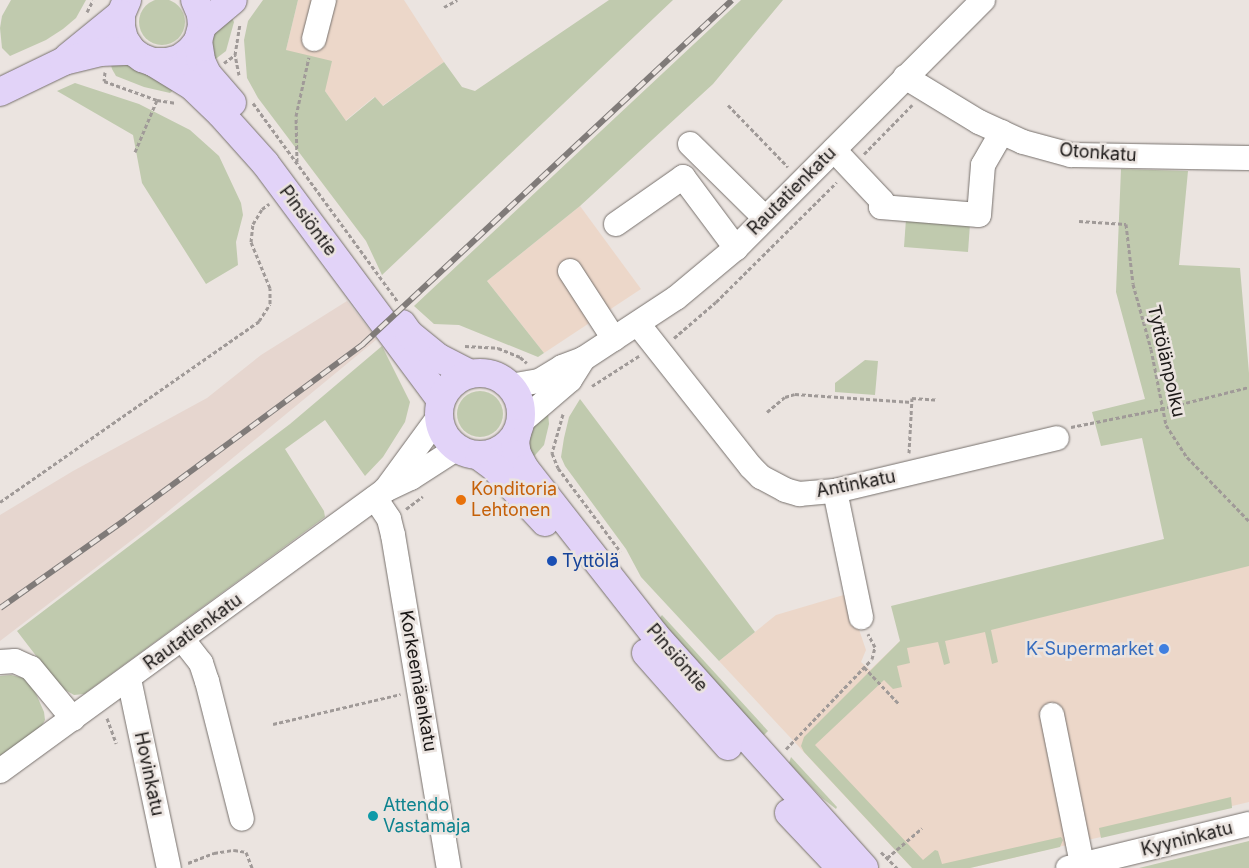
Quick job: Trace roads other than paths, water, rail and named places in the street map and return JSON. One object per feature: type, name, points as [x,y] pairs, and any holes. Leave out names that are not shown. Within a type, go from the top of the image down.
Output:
[{"type":"main road","name":"Pinsiöntie","points":[[195,0],[201,14],[201,61],[207,74],[302,192],[409,334],[439,358],[470,374]]},
{"type":"main road","points":[[0,92],[64,61],[100,52],[143,56],[167,62],[179,59],[190,51],[200,34],[233,0]]},
{"type":"main road","points":[[124,7],[120,27],[124,40],[143,56]]},
{"type":"main road","points":[[64,61],[124,7]]},
{"type":"main road","name":"Pinsiöntie","points":[[143,56],[192,86],[221,114],[265,163],[439,409]]},
{"type":"main road","points":[[470,374],[492,375],[510,386],[519,403],[519,428],[503,449],[492,454],[468,452],[447,440],[441,430],[439,409],[447,388],[457,379],[470,374]]},
{"type":"main road","name":"Pinsiöntie","points":[[519,428],[516,448],[525,469],[650,628],[858,864]]},
{"type":"main road","name":"Pinsiöntie","points":[[468,452],[526,500],[632,629],[646,653],[677,689],[858,864]]},
{"type":"street","points":[[314,39],[324,0]]},
{"type":"street","name":"Rautatienkatu","points":[[510,386],[539,381],[562,367],[584,359],[676,298],[736,248],[982,0]]},
{"type":"street","name":"Otonkatu","points":[[905,77],[979,122],[1023,142],[1071,154],[1249,158]]},
{"type":"street","points":[[834,150],[882,201],[881,207],[979,215],[983,165],[1002,132]]},
{"type":"street","points":[[690,144],[765,218]]},
{"type":"street","points":[[616,224],[683,176],[736,248]]},
{"type":"street","points":[[570,271],[614,339]]},
{"type":"street","name":"Antinkatu","points":[[638,324],[751,468],[761,477],[785,490],[799,494],[835,491],[1057,438]]},
{"type":"street","name":"Rautatienkatu","points":[[519,428],[570,380],[584,359]]},
{"type":"street","name":"Rautatienkatu","points":[[380,494],[439,409]]},
{"type":"street","name":"Rautatienkatu","points":[[0,771],[183,640],[380,494],[468,452]]},
{"type":"street","points":[[835,491],[861,617]]},
{"type":"street","name":"Korkeemäenkatu","points":[[380,494],[389,519],[449,868]]},
{"type":"street","points":[[183,640],[201,663],[208,680],[242,819]]},
{"type":"street","points":[[0,662],[15,661],[31,668],[73,719]]},
{"type":"street","name":"Hovinkatu","points":[[129,679],[178,866]]},
{"type":"street","points":[[1052,715],[1075,866]]},
{"type":"street","name":"Kyyninkatu","points":[[1075,866],[1249,824]]},
{"type":"railway","points":[[0,608],[126,519],[363,344],[732,0]]},
{"type":"place","name":"Konditoria Lehtonen","points":[[461,500]]},
{"type":"place","name":"Tyttölä","points":[[552,561]]},
{"type":"place","name":"K-Supermarket","points":[[1164,649]]},
{"type":"place","name":"Attendo Vastamaja","points":[[373,816]]}]
